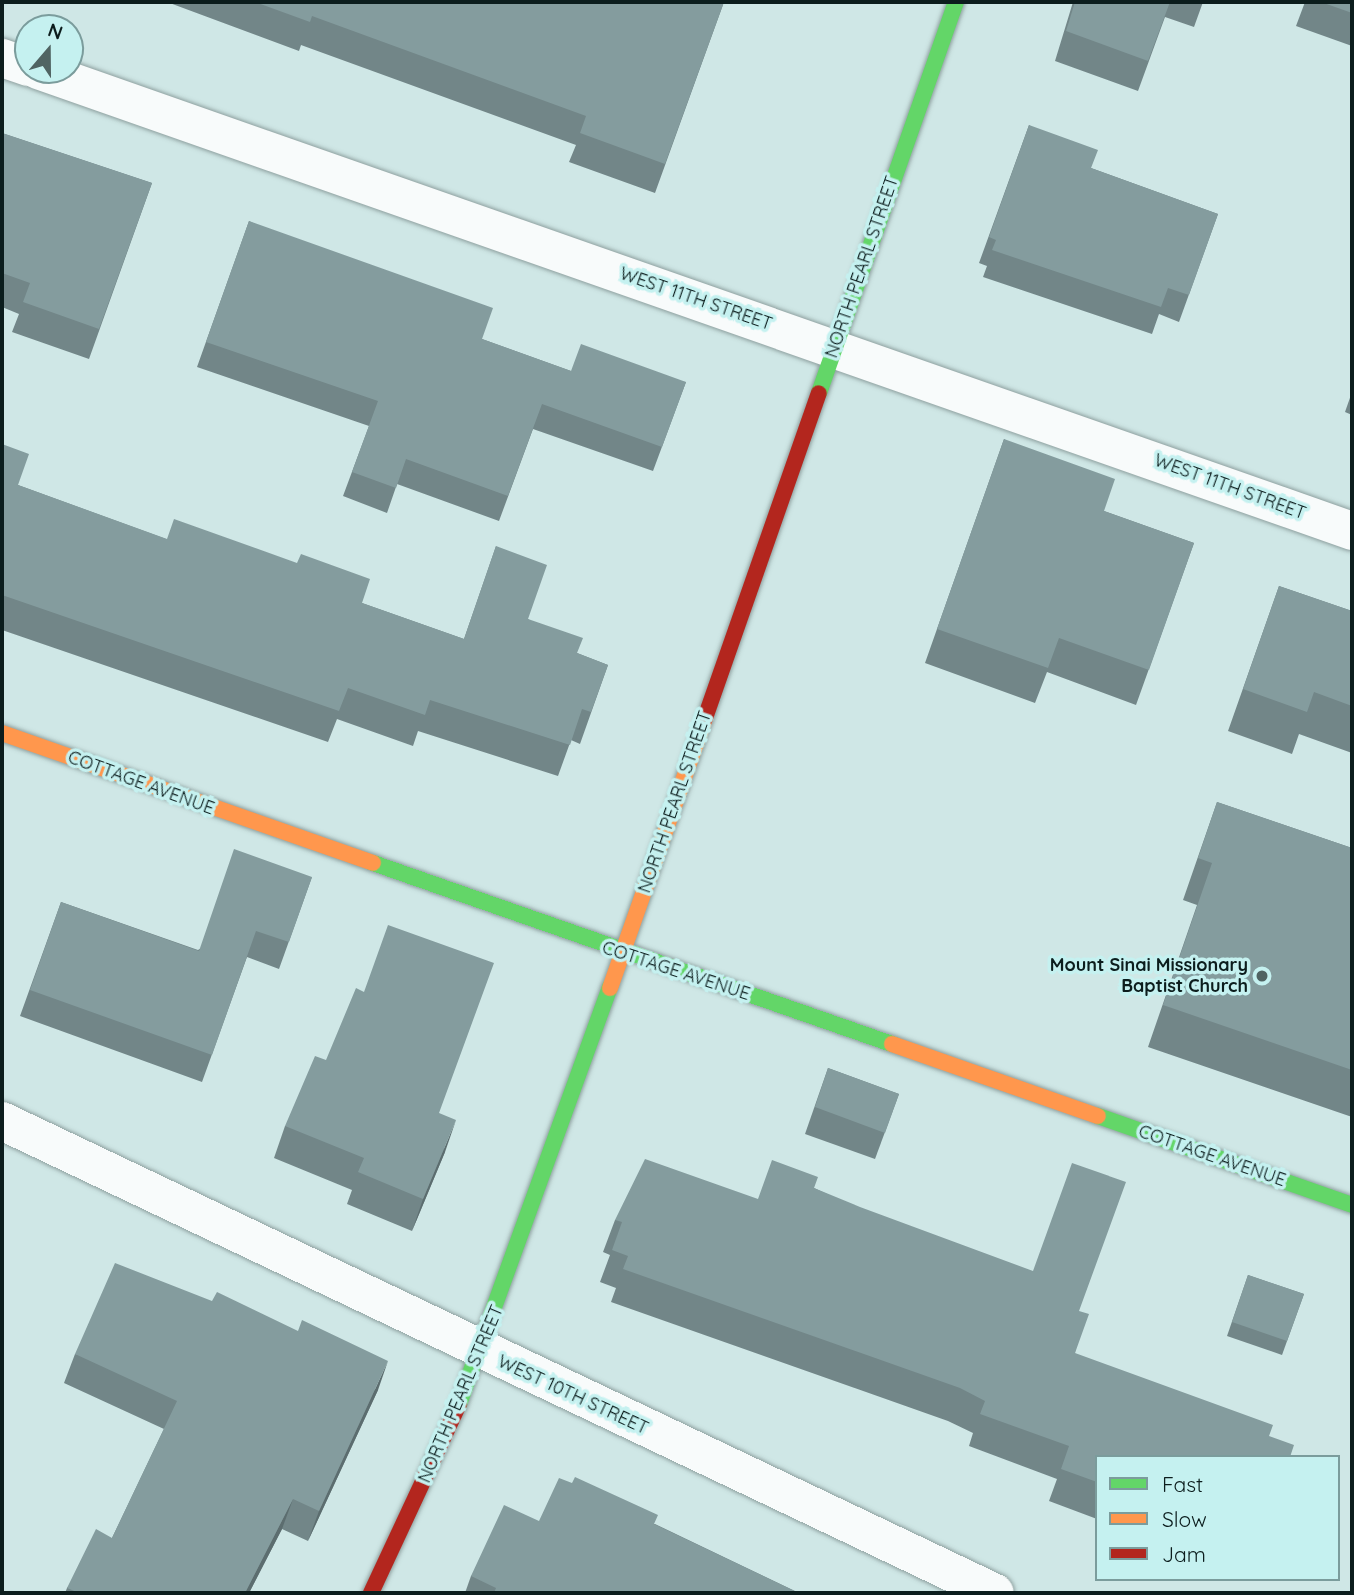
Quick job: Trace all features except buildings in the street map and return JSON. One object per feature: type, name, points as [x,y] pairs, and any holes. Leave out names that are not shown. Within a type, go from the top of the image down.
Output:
[{"type":"street","name":"NORTH PEARL STREET","points":[[371,1593],[482,1353],[956,2]]},
{"type":"street","name":"WEST 11TH STREET","points":[[78,84],[1352,531]]},
{"type":"street","name":"COTTAGE AVENUE","points":[[2,733],[621,954],[1352,1205]]},
{"type":"street","name":"WEST 10TH STREET","points":[[2,1121],[482,1353],[995,1593]]},
{"type":"traffic: fast","points":[[819,393],[956,2]]},
{"type":"traffic: fast","points":[[373,863],[892,1044]]},
{"type":"traffic: fast","points":[[459,1404],[610,988]]},
{"type":"traffic: fast","points":[[1098,1116],[1352,1205]]},
{"type":"traffic: slow","points":[[610,988],[705,718]]},
{"type":"traffic: slow","points":[[2,733],[373,863]]},
{"type":"traffic: slow","points":[[892,1044],[1098,1116]]},
{"type":"traffic: jam","points":[[705,718],[819,393]]},
{"type":"traffic: jam","points":[[371,1593],[459,1404]]},
{"type":"place","name":"Mount Sinai Missionary Baptist Church","points":[[1262,976]]}]
